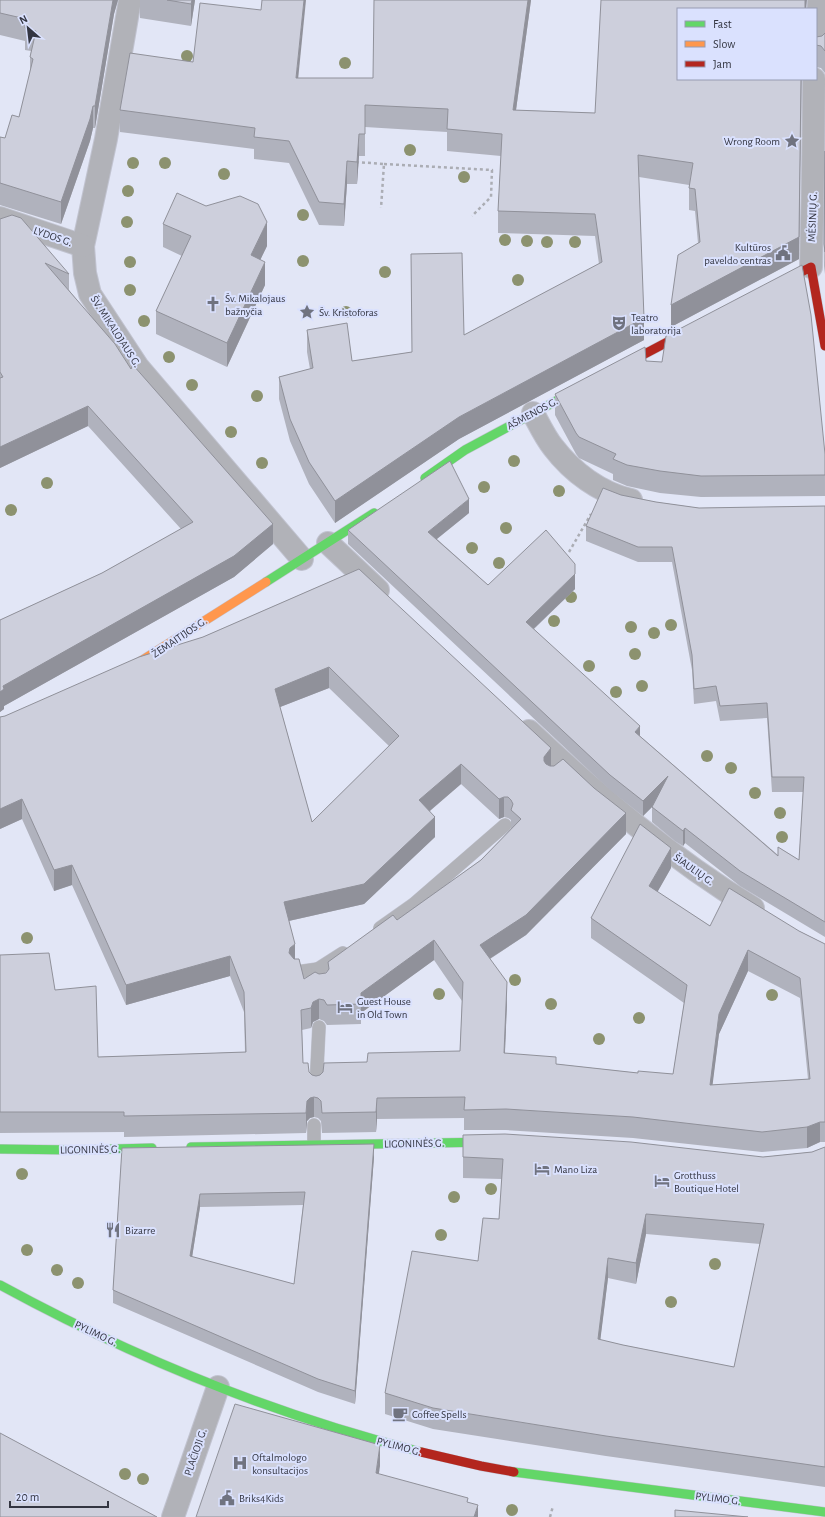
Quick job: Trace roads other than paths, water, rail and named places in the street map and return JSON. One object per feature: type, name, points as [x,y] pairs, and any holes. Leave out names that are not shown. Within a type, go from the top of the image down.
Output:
[{"type":"street","name":"ŠV. MIKALOJAUS G.","points":[[130,0],[106,139],[83,246],[85,273],[90,294],[138,366],[302,559]]},
{"type":"street","points":[[817,31],[819,0]]},
{"type":"street","name":"MĖSINIŲ G.","points":[[814,80],[811,267],[825,348]]},
{"type":"street","name":"LYDOS G.","points":[[0,218],[83,246]]},
{"type":"street","points":[[770,288],[811,267]]},
{"type":"street","points":[[610,372],[701,325]]},
{"type":"street","name":"AŠMENOS G.","points":[[420,481],[465,450],[589,383]]},
{"type":"street","points":[[533,413],[552,447],[573,470],[594,485],[604,490],[623,498],[651,504]]},
{"type":"street","points":[[381,508],[328,543],[392,603]]},
{"type":"street","name":"ŽEMAITIJOS G.","points":[[126,669],[140,663],[183,633],[328,543]]},
{"type":"street","name":"ŠIAULIŲ G.","points":[[514,717],[561,770],[602,799],[668,851],[726,892],[772,920]]},
{"type":"street","name":"LIGONINĖS G.","points":[[178,1148],[314,1144],[505,1142]]},
{"type":"street","name":"LIGONINĖS G.","points":[[0,1149],[74,1150],[162,1148]]},
{"type":"street","name":"PYLIMO G.","points":[[0,1285],[23,1298],[89,1330],[218,1387],[305,1419],[406,1449],[482,1466],[561,1478],[825,1512]]},
{"type":"street","name":"PLAČIOJI G.","points":[[173,1517],[218,1387]]},
{"type":"lane","points":[[371,935],[414,904],[505,825]]},
{"type":"lane","points":[[297,972],[318,969],[351,948]]},
{"type":"lane","points":[[318,969],[321,987]]},
{"type":"lane","points":[[316,1088],[319,1027]]},
{"type":"lane","points":[[314,1125],[314,1144]]},
{"type":"place","name":"Wrong Room","points":[[792,141]]},
{"type":"place","name":"Kultūros paveldo centras","points":[[783,253]]},
{"type":"place","name":"Šv. Mikalojaus bažnyčia","points":[[213,304]]},
{"type":"place","name":"Šv. Kristoforas","points":[[307,312]]},
{"type":"place","name":"Teatro laboratorija","points":[[619,323]]},
{"type":"place","name":"Guest House in Old Town","points":[[345,1007]]},
{"type":"place","name":"Mano Liza","points":[[542,1169]]},
{"type":"place","name":"Grotthuss Boutique Hotel","points":[[662,1181]]},
{"type":"place","name":"Bizarre","points":[[113,1230]]},
{"type":"place","name":"Coffee Spells","points":[[400,1414]]},
{"type":"place","name":"Oftalmologo konsultacijos","points":[[240,1463]]},
{"type":"place","name":"Briks4Kids","points":[[227,1498]]}]
